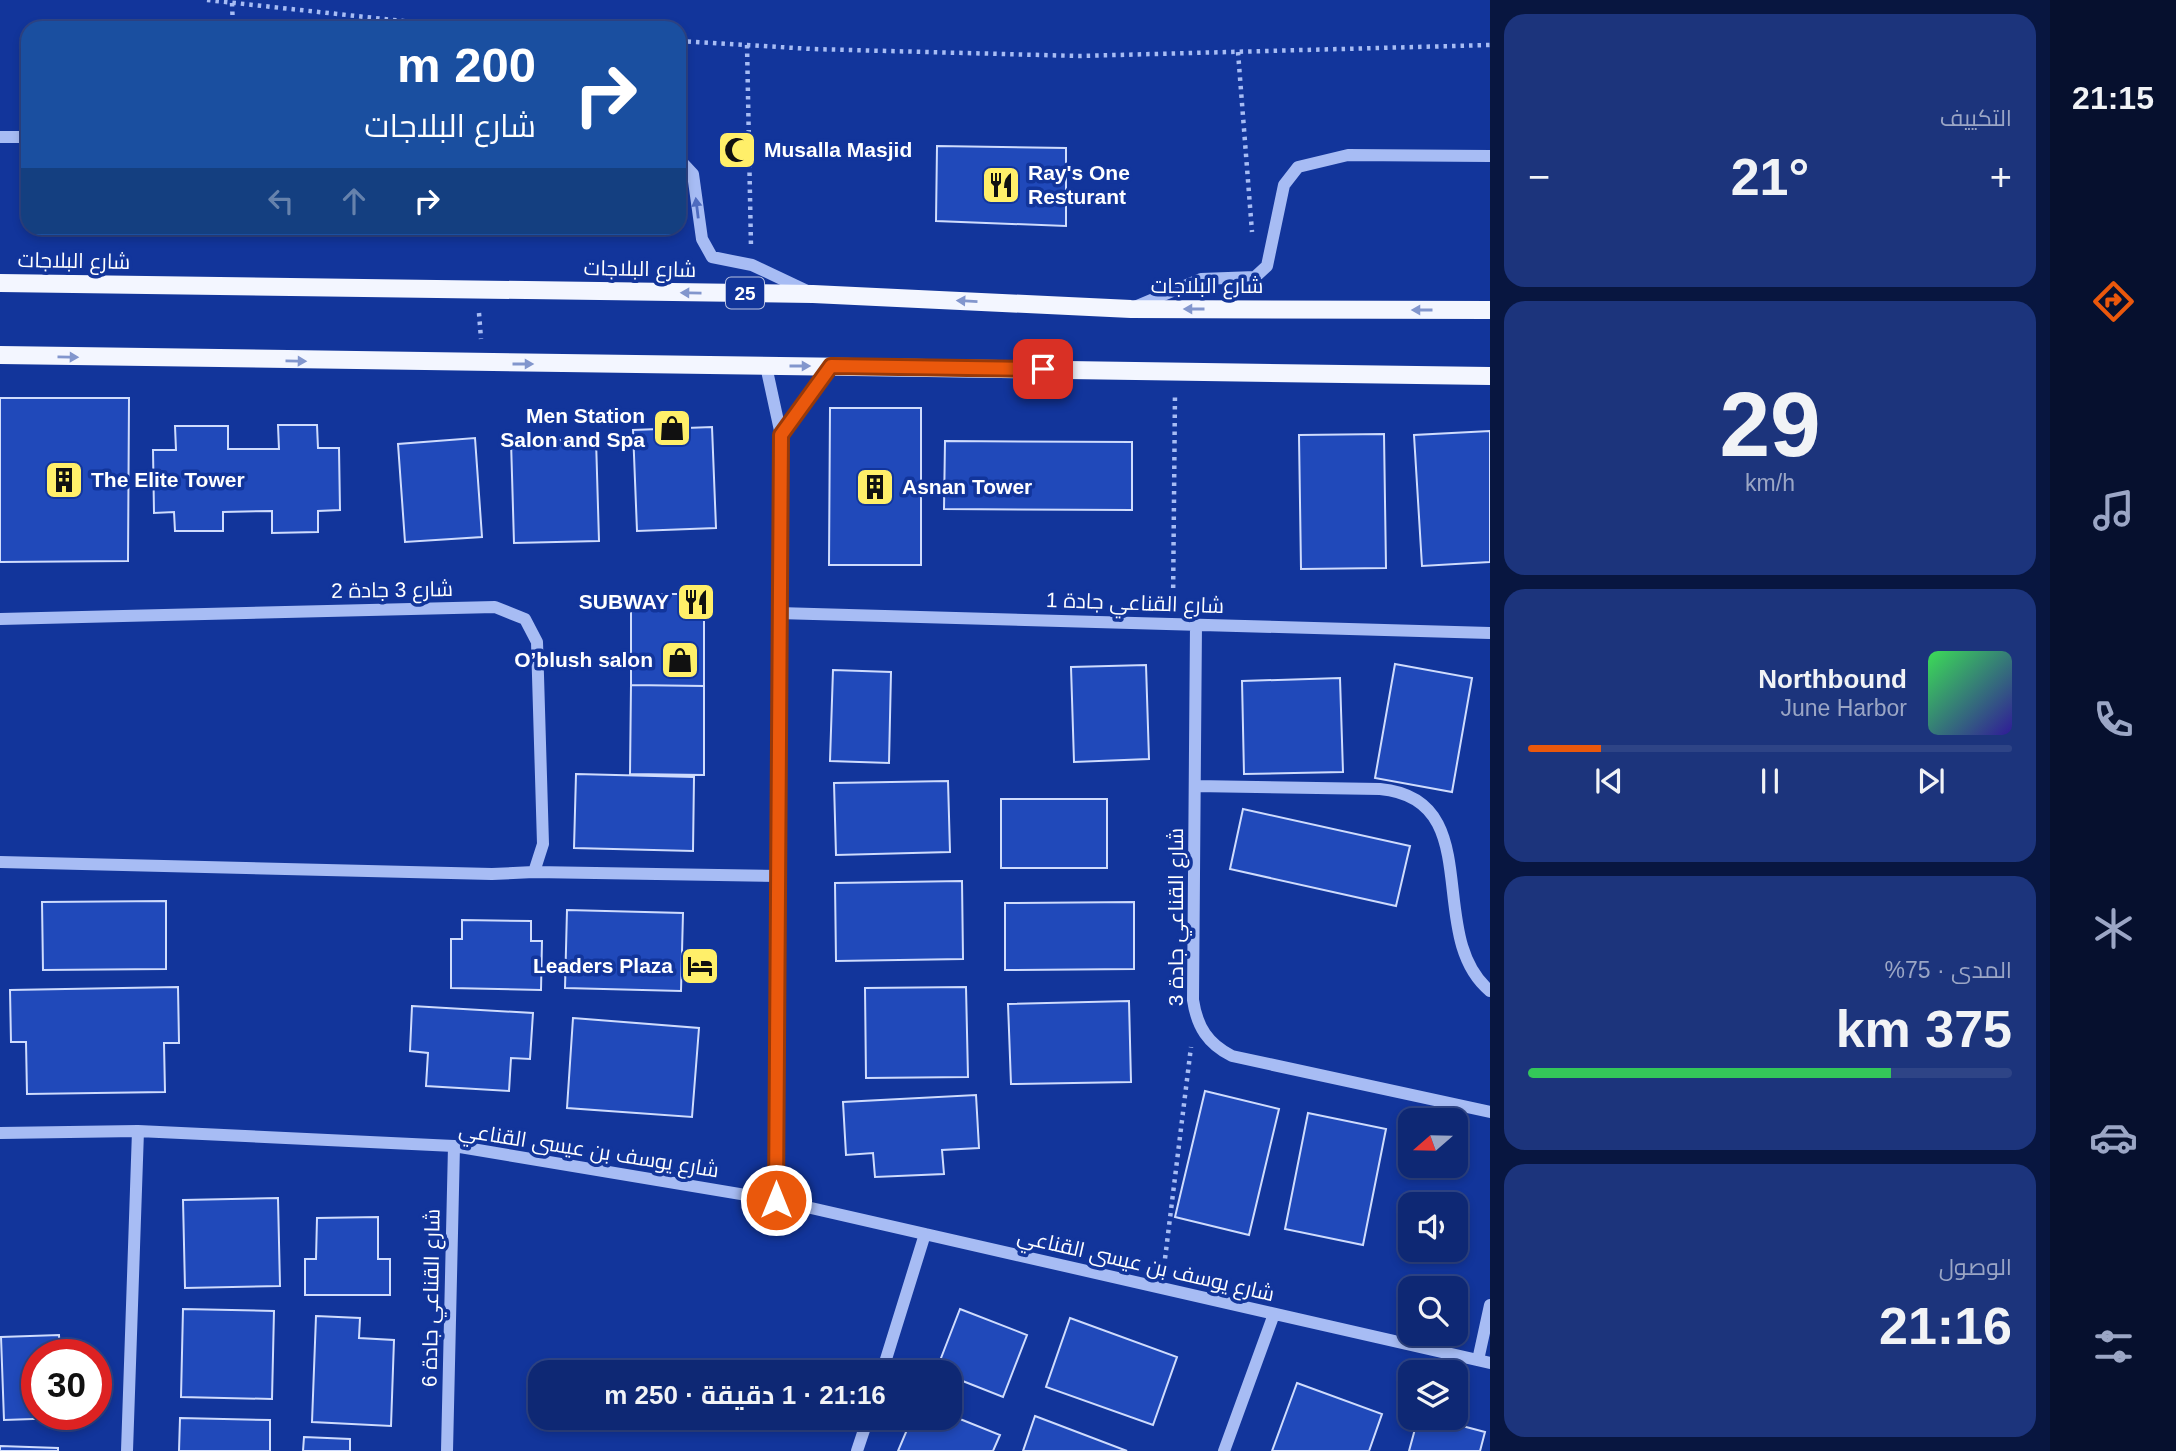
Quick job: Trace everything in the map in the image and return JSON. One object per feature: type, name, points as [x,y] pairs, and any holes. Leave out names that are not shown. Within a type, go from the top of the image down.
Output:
[{"type":"main road","name":"شارع البلاجات","points":[[0,283],[813,295],[1131,309],[1490,310]]},
{"type":"main road","points":[[0,355],[484,364],[831,366],[1490,376]]},
{"type":"street","points":[[0,137],[21,137]]},
{"type":"street","points":[[1131,309],[1201,279],[1255,277],[1268,266],[1284,185],[1297,167],[1348,155],[1490,156]]},
{"type":"street","points":[[686,166],[694,174],[702,239],[712,257],[752,265],[813,295]]},
{"type":"street","points":[[766,366],[781,435],[776,1200]]},
{"type":"street","points":[[781,435],[831,366]]},
{"type":"street","name":"شارع 3 جادة 2","points":[[0,620],[495,607],[525,619],[537,642],[543,844],[534,872]]},
{"type":"street","name":"شارع القناعي جادة 1","points":[[778,613],[1490,633]]},
{"type":"street","name":"شارع القناعي جادة 3","points":[[1196,624],[1195,1015],[1209,1040],[1232,1056],[1490,1112]]},
{"type":"street","points":[[1195,786],[1395,790],[1421,802],[1432,812],[1445,838],[1459,943],[1475,974],[1490,991]]},
{"type":"street","points":[[0,862],[492,874],[534,872],[779,876]]},
{"type":"street","points":[[127,1451],[138,1131]]},
{"type":"street","name":"شارع يوسف بن عيسى القناعي","points":[[0,1133],[138,1131],[454,1146],[776,1200],[1484,1361]]},
{"type":"street","name":"شارع القناعي جادة 6","points":[[447,1451],[454,1146]]},
{"type":"street","points":[[886,1360],[925,1234]]},
{"type":"street","points":[[1484,1361],[1490,1305]]},
{"type":"street","points":[[1224,1451],[1273,1314]]},
{"type":"street","points":[[858,1451],[864,1430]]},
{"type":"path","points":[[207,0],[402,21]]},
{"type":"path","points":[[232,3],[233,21]]},
{"type":"path","points":[[686,41],[1079,56],[1490,45]]},
{"type":"path","points":[[747,45],[752,265]]},
{"type":"path","points":[[1238,52],[1252,237]]},
{"type":"path","points":[[477,289],[484,364]]},
{"type":"path","points":[[1173,623],[1175,371]]},
{"type":"path","points":[[1161,1288],[1195,1015]]},
{"type":"building","name":"Ray's One Resturant","points":[[937,146],[1066,148],[1066,226],[936,221]]},
{"type":"building","name":"The Elite Tower","points":[[0,398],[129,398],[128,561],[0,562]]},
{"type":"building","name":"Asnan Tower","points":[[830,408],[921,408],[921,565],[829,565]]},
{"type":"building","points":[[278,425],[317,425],[318,448],[339,448],[340,510],[318,511],[318,532],[272,533],[272,511],[223,512],[223,531],[175,531],[174,512],[154,513],[153,450],[176,450],[175,426],[228,426],[228,449],[279,449]]},
{"type":"building","points":[[712,427],[716,528],[637,531],[633,430]]},
{"type":"building","points":[[1490,431],[1490,562],[1422,566],[1414,435]]},
{"type":"building","points":[[1384,434],[1386,568],[1301,569],[1299,435]]},
{"type":"building","points":[[475,438],[482,537],[405,542],[398,444]]},
{"type":"building","points":[[596,439],[599,541],[514,543],[511,441]]},
{"type":"building","points":[[945,441],[1132,442],[1132,510],[944,509]]},
{"type":"building","points":[[631,594],[704,594],[704,686],[631,685]]},
{"type":"building","points":[[1395,664],[1472,678],[1452,792],[1375,778]]},
{"type":"building","points":[[1146,665],[1149,759],[1074,762],[1071,667]]},
{"type":"building","points":[[833,670],[891,672],[889,763],[830,761]]},
{"type":"building","points":[[1340,678],[1343,772],[1244,774],[1242,681]]},
{"type":"building","points":[[631,685],[704,686],[704,775],[630,774]]},
{"type":"building","points":[[576,774],[694,777],[693,851],[574,848]]},
{"type":"building","points":[[948,781],[950,852],[836,855],[834,783]]},
{"type":"building","points":[[1001,799],[1107,799],[1107,868],[1001,868]]},
{"type":"building","points":[[1243,809],[1410,846],[1396,906],[1230,869]]},
{"type":"building","points":[[962,881],[963,959],[836,961],[835,883]]},
{"type":"building","points":[[166,901],[166,969],[43,970],[42,902]]},
{"type":"building","points":[[1134,902],[1134,969],[1005,970],[1005,903]]},
{"type":"building","points":[[567,910],[683,913],[681,991],[565,988]]},
{"type":"building","points":[[462,920],[531,921],[531,941],[542,941],[541,990],[451,988],[451,939],[462,939]]},
{"type":"building","points":[[178,987],[179,1043],[164,1043],[165,1092],[27,1094],[26,1042],[11,1042],[10,990]]},
{"type":"building","points":[[966,987],[968,1077],[866,1078],[865,988]]},
{"type":"building","points":[[1129,1001],[1131,1082],[1011,1084],[1008,1004]]},
{"type":"building","points":[[412,1006],[533,1013],[530,1059],[511,1058],[509,1091],[426,1086],[428,1053],[410,1051]]},
{"type":"building","points":[[573,1018],[699,1028],[692,1117],[567,1108]]},
{"type":"building","points":[[1205,1091],[1279,1109],[1249,1235],[1175,1217]]},
{"type":"building","points":[[976,1095],[979,1148],[942,1150],[944,1174],[875,1177],[873,1153],[846,1155],[843,1102]]},
{"type":"building","points":[[1308,1113],[1386,1129],[1363,1245],[1285,1229]]},
{"type":"building","points":[[278,1198],[280,1286],[185,1288],[183,1200]]},
{"type":"building","points":[[378,1217],[378,1259],[390,1259],[390,1295],[305,1295],[305,1259],[316,1259],[317,1218]]},
{"type":"building","points":[[183,1309],[274,1311],[272,1399],[181,1397]]},
{"type":"building","points":[[960,1309],[1027,1335],[1003,1397],[962,1381],[962,1360],[940,1360]]},
{"type":"building","points":[[316,1316],[360,1318],[359,1338],[394,1340],[391,1426],[312,1422]]},
{"type":"building","points":[[1070,1318],[1177,1357],[1153,1425],[1046,1387]]},
{"type":"building","points":[[59,1335],[59,1339],[21,1339],[21,1419],[4,1420],[1,1337]]},
{"type":"building","points":[[1297,1383],[1382,1414],[1369,1451],[1272,1451]]},
{"type":"building","points":[[1035,1416],[1127,1451],[1023,1451]]},
{"type":"building","points":[[180,1418],[270,1420],[270,1451],[179,1451]]},
{"type":"building","points":[[962,1420],[1000,1435],[993,1451],[898,1451],[907,1430],[962,1430]]},
{"type":"building","points":[[1468,1428],[1485,1432],[1480,1451],[1409,1451],[1415,1430],[1468,1430]]},
{"type":"building","points":[[304,1437],[350,1439],[350,1451],[303,1451]]},
{"type":"building","points":[[0,1446],[58,1448],[58,1451],[0,1451]]},
{"type":"place","name":"Musalla Masjid","points":[[737,150]]},
{"type":"place","name":"Ray's One Resturant","points":[[1001,185]]},
{"type":"place","name":"Men Station Salon and Spa","points":[[672,428]]},
{"type":"place","name":"The Elite Tower","points":[[64,480]]},
{"type":"place","name":"Asnan Tower","points":[[875,487]]},
{"type":"place","name":"SUBWAY","points":[[696,602]]},
{"type":"place","name":"O’blush salon","points":[[680,660]]},
{"type":"place","name":"Leaders Plaza","points":[[700,966]]},
{"type":"route","points":[[776,1200],[781,435],[831,366],[1043,369]]}]
